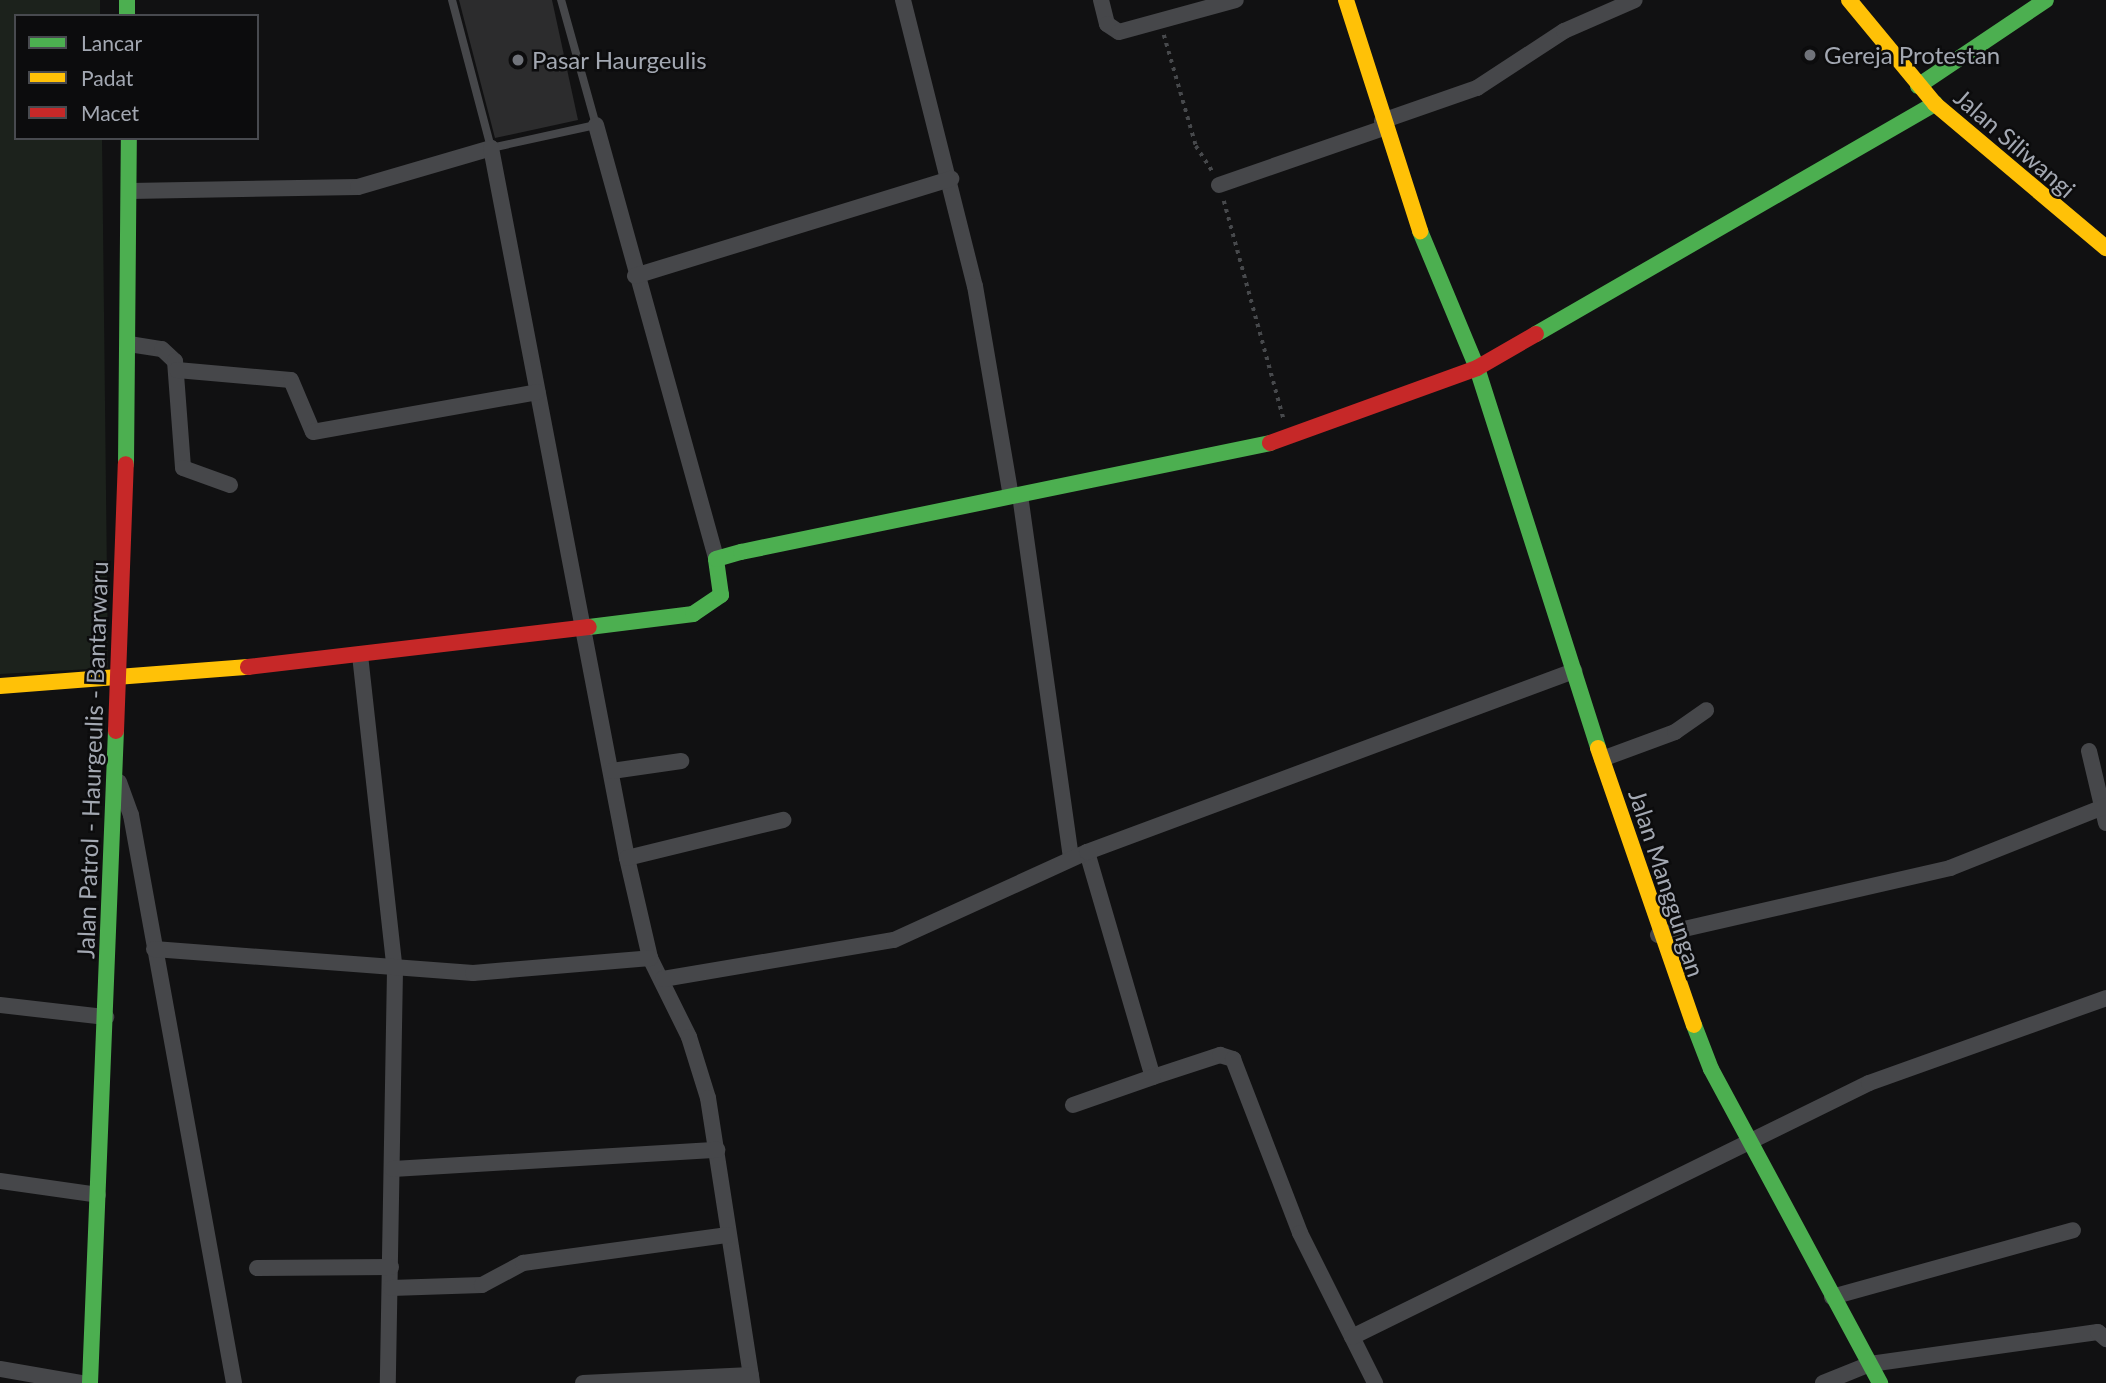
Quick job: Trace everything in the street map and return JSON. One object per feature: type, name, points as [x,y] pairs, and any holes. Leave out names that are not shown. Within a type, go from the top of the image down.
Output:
[{"type":"street","points":[[903,0],[951,179],[1016,495],[1071,859]]},
{"type":"street","points":[[1101,0],[1115,31],[1160,22],[1236,0]]},
{"type":"street","name":"Jalan Manggungan","points":[[1346,0],[1383,125],[1432,267],[1478,368],[1658,935],[1748,1140],[1880,1383]]},
{"type":"street","points":[[1219,184],[1477,88],[1564,31],[1635,0]]},
{"type":"street","name":"Jalan Siliwangi","points":[[1849,0],[1935,104],[2106,248]]},
{"type":"street","points":[[1918,86],[2046,0]]},
{"type":"street","points":[[716,559],[1289,439],[1478,368],[1935,104]]},
{"type":"street","points":[[0,686],[117,679],[359,655],[586,627],[705,610],[721,595],[716,559],[635,276],[596,125]]},
{"type":"street","name":"Jalan Patrol - Haurgeulis - Bantarwaru","points":[[90,1383],[106,1017],[112,764],[129,344],[129,140]]},
{"type":"street","points":[[130,191],[358,187],[491,148],[537,393],[586,627],[627,858],[650,958],[663,979],[700,1064],[717,1150],[751,1379],[583,1383]]},
{"type":"street","points":[[635,276],[951,179]]},
{"type":"street","points":[[129,344],[170,354],[177,370],[183,468],[230,485]]},
{"type":"street","points":[[177,370],[291,380],[313,432],[537,393]]},
{"type":"street","points":[[359,655],[395,970],[388,1383]]},
{"type":"street","points":[[663,979],[868,948],[1087,852],[1574,671]]},
{"type":"street","points":[[1602,759],[1675,732],[1706,710]]},
{"type":"street","points":[[1658,935],[1950,868],[2104,813],[2089,751]]},
{"type":"street","points":[[612,771],[681,761]]},
{"type":"street","points":[[112,764],[131,815],[234,1383]]},
{"type":"street","points":[[627,858],[783,820]]},
{"type":"street","points":[[1087,852],[1153,1077]]},
{"type":"street","points":[[154,949],[395,970],[473,972],[650,958]]},
{"type":"street","points":[[1352,1336],[1869,1083],[2106,998]]},
{"type":"street","points":[[0,1005],[106,1017]]},
{"type":"street","points":[[1073,1105],[1220,1055],[1233,1059],[1300,1233],[1375,1383]]},
{"type":"street","points":[[393,1169],[717,1150]]},
{"type":"street","points":[[0,1181],[98,1195]]},
{"type":"street","points":[[1832,1297],[2073,1230]]},
{"type":"street","points":[[391,1288],[482,1285],[516,1264],[728,1235]]},
{"type":"street","points":[[257,1268],[391,1267]]},
{"type":"street","points":[[1823,1383],[1870,1363],[2098,1332],[2106,1339]]},
{"type":"street","points":[[0,1369],[81,1383]]},
{"type":"lane","points":[[452,0],[491,148],[596,125],[561,0]]},
{"type":"path","points":[[1160,22],[1196,146],[1219,184],[1289,439]]},
{"type":"shaded area","points":[[0,0],[100,0],[100,14],[14,14],[14,140],[102,140],[108,668],[0,674]]},
{"type":"building","name":"Pasar Haurgeulis","points":[[459,0],[552,0],[578,120],[495,138]]},
{"type":"traffic: fast","points":[[127,0],[127,14]]},
{"type":"traffic: fast","points":[[1918,86],[2046,0]]},
{"type":"traffic: fast","points":[[1536,334],[1935,104]]},
{"type":"traffic: fast","points":[[126,464],[129,140]]},
{"type":"traffic: fast","points":[[1420,231],[1477,368],[1598,748]]},
{"type":"traffic: fast","points":[[589,627],[693,614],[721,595],[716,559],[741,552],[1270,443]]},
{"type":"traffic: fast","points":[[90,1383],[116,731]]},
{"type":"traffic: fast","points":[[1694,1025],[1711,1069],[1880,1383]]},
{"type":"traffic: slow","points":[[1346,0],[1420,231]]},
{"type":"traffic: slow","points":[[1849,0],[1935,104],[2106,248]]},
{"type":"traffic: slow","points":[[0,686],[248,667]]},
{"type":"traffic: slow","points":[[1598,748],[1694,1025]]},
{"type":"traffic: jam","points":[[1270,443],[1477,368],[1536,334]]},
{"type":"traffic: jam","points":[[116,731],[126,464]]},
{"type":"traffic: jam","points":[[248,667],[589,627]]},
{"type":"place","name":"Gereja Protestan","points":[[1810,55]]},
{"type":"place","name":"Pasar Haurgeulis","points":[[518,60]]}]
